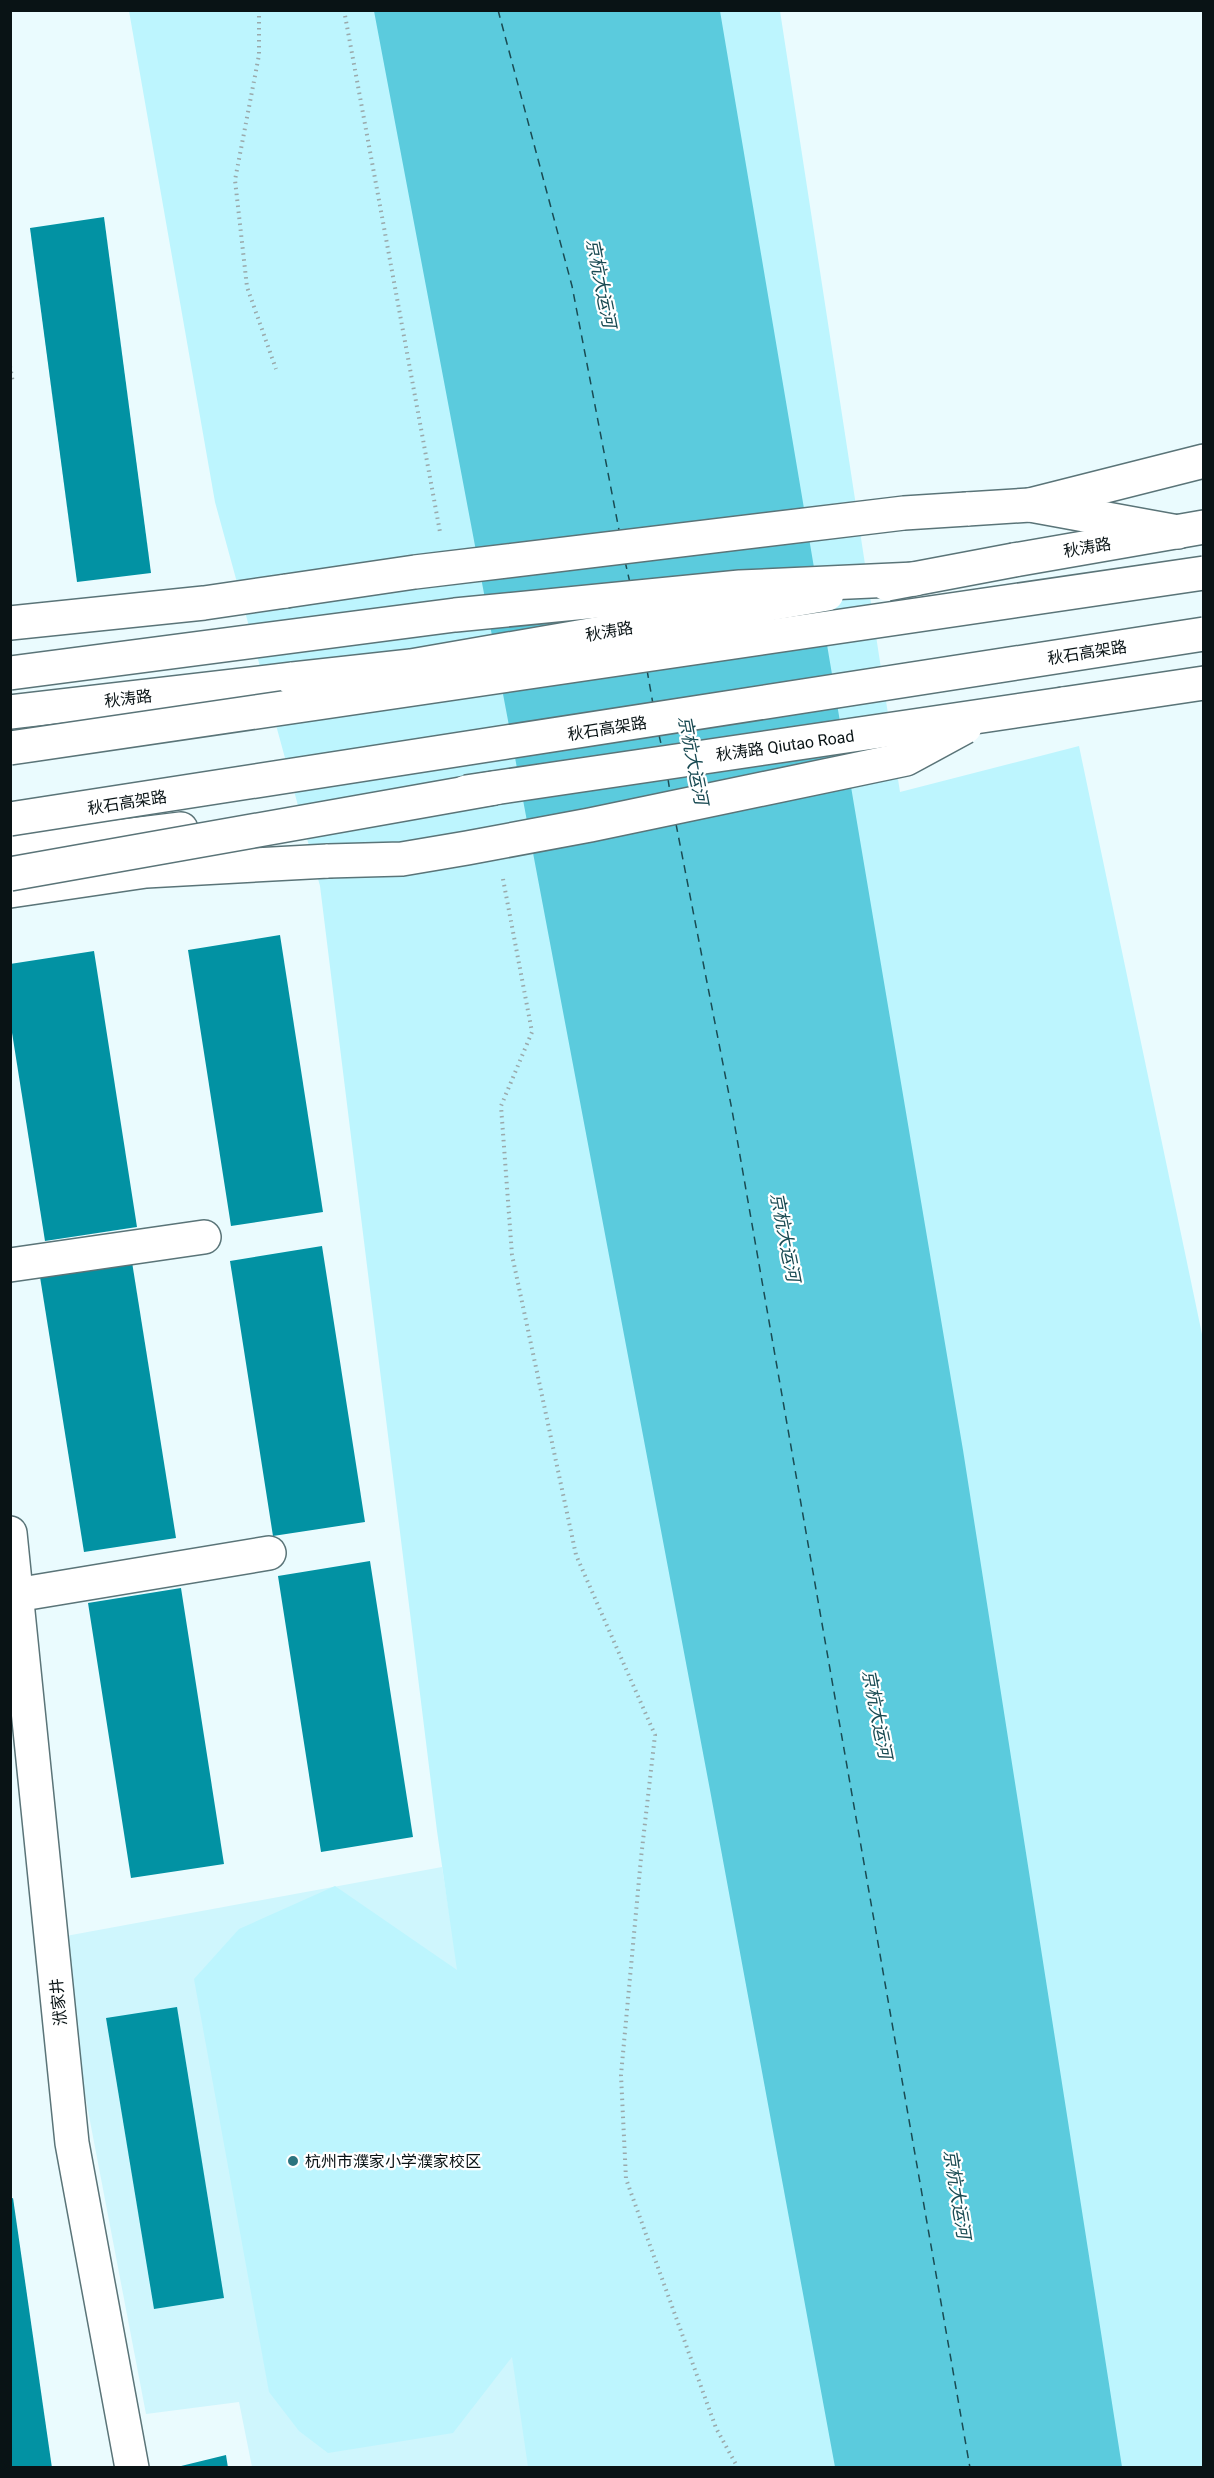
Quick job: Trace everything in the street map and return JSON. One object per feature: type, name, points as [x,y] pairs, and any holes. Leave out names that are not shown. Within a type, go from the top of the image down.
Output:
[{"type":"main road","points":[[10,623],[204,603],[438,569],[904,513],[1030,504],[1203,461]]},
{"type":"main road","points":[[1030,504],[1191,530]]},
{"type":"main road","name":"秋涛路","points":[[10,712],[411,666],[1191,530]]},
{"type":"main road","points":[[10,748],[1203,573]]},
{"type":"main road","points":[[10,673],[455,615],[740,587],[915,579]]},
{"type":"main road","name":"秋石高架路","points":[[10,819],[1203,634]]},
{"type":"main road","name":"秋涛路 Qiutao Road","points":[[10,850],[294,816],[495,788],[1203,683]]},
{"type":"main road","points":[[10,891],[146,871],[402,859],[478,846],[906,759],[987,716]]},
{"type":"main road","points":[[10,874],[495,788]]},
{"type":"main road","points":[[10,1265],[204,1238]]},
{"type":"main road","name":"洑家井","points":[[10,1533],[14,1596],[72,2143],[132,2468]]},
{"type":"main road","points":[[14,1596],[268,1553]]},
{"type":"path","points":[[259,10],[259,55],[235,180],[247,287],[276,369]]},
{"type":"path","points":[[344,10],[441,539]]},
{"type":"path","points":[[10,366],[13,382]]},
{"type":"path","points":[[501,868],[532,1032],[501,1106],[512,1255],[576,1555],[655,1735],[621,2075],[626,2179],[716,2428],[738,2468]]},
{"type":"shaded area","points":[[129,11],[780,11],[900,792],[1079,746],[1203,1339],[1203,2467],[528,2467],[512,2357],[453,2433],[328,2453],[299,2431],[269,2392],[194,1979],[239,1929],[335,1886],[457,1970],[437,1831],[320,886],[215,502]]},
{"type":"shaded area","name":"杭州市濮家小学濮家校区","points":[[442,1867],[537,2467],[252,2467],[239,2402],[146,2414],[55,1938]]},
{"type":"water","name":"京杭大运河","points":[[374,11],[720,11],[963,1450],[1122,2467],[835,2467],[710,1790]]},
{"type":"building","points":[[104,217],[151,573],[77,582],[30,228]]},
{"type":"building","points":[[280,935],[323,1212],[231,1226],[188,950]]},
{"type":"building","points":[[94,951],[137,1227],[45,1241],[10,1020],[10,964]]},
{"type":"building","points":[[322,1246],[365,1522],[273,1536],[230,1261]]},
{"type":"building","points":[[132,1262],[176,1538],[84,1552],[40,1277]]},
{"type":"building","points":[[370,1561],[413,1837],[321,1852],[278,1576]]},
{"type":"building","points":[[181,1588],[224,1864],[131,1878],[88,1603]]},
{"type":"building","points":[[177,2007],[224,2298],[154,2309],[106,2018]]},
{"type":"building","points":[[13,2198],[52,2468],[10,2468],[10,2199]]},
{"type":"building","points":[[226,2455],[228,2468],[177,2468],[177,2467]]},
{"type":"ferry route","points":[[498,10],[572,286],[619,530]]},
{"type":"ferry route","points":[[625,561],[630,583]]},
{"type":"ferry route","points":[[647,670],[653,704]]},
{"type":"ferry route","points":[[659,735],[662,748]]},
{"type":"ferry route","points":[[668,779],[670,792]]},
{"type":"ferry route","points":[[676,824],[732,1110],[970,2468]]},
{"type":"place","name":"杭州市濮家小学濮家校区","points":[[293,2161]]}]
